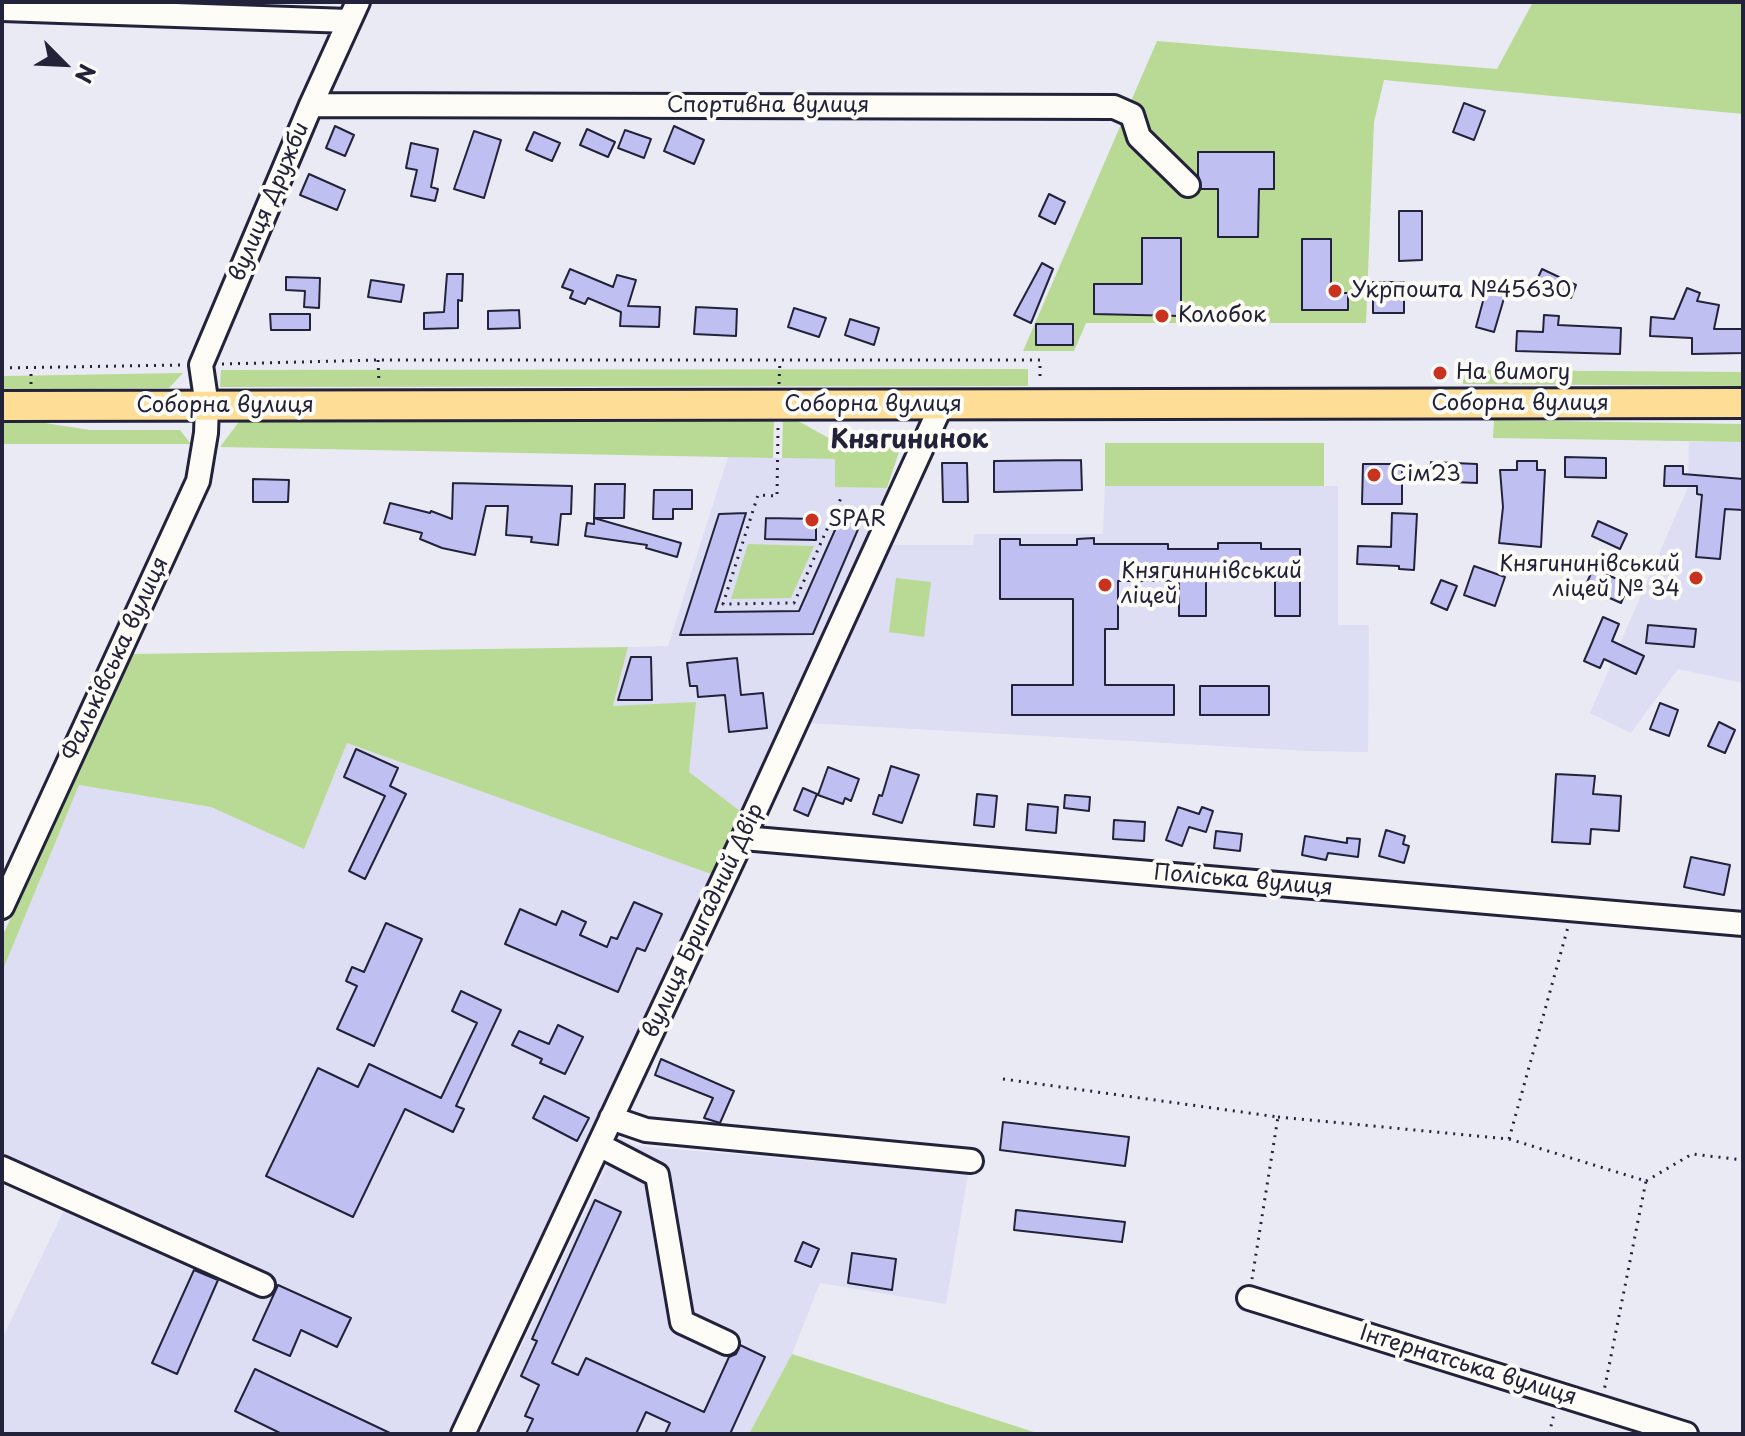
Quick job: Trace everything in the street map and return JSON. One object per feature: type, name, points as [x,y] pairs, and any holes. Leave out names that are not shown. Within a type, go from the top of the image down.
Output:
[{"type":"main road","name":"Соборна вулиця","points":[[2,406],[1743,403]]},
{"type":"street","points":[[2,9],[354,12]]},
{"type":"street","name":"вулиця Дружби","points":[[201,365],[311,105],[354,12]]},
{"type":"street","name":"Спортивна вулиця","points":[[311,105],[1114,107],[1132,115],[1139,137],[1188,185]]},
{"type":"street","points":[[201,365],[207,406]]},
{"type":"street","name":"Фальківська вулиця","points":[[2,907],[12,863],[198,481],[207,406]]},
{"type":"street","name":"вулиця Бригадний Двір","points":[[463,1434],[743,838],[941,406]]},
{"type":"street","name":"Поліська вулиця","points":[[743,838],[1743,924]]},
{"type":"street","points":[[611,1118],[646,1130],[971,1161]]},
{"type":"street","points":[[599,1145],[657,1175],[682,1322],[727,1343]]},
{"type":"street","points":[[2,1168],[263,1285]]},
{"type":"street","name":"Інтернатська вулиця","points":[[1249,1298],[1686,1434]]},
{"type":"path","points":[[2,368],[378,360],[1040,360],[1039,404]]},
{"type":"path","points":[[777,496],[758,495],[723,604],[794,603],[841,498]]},
{"type":"path","points":[[1509,1139],[1573,909]]},
{"type":"path","points":[[1003,1079],[1278,1117],[1509,1139],[1646,1181],[1692,1154],[1743,1160]]},
{"type":"path","points":[[1249,1298],[1278,1117]]},
{"type":"path","points":[[1601,1408],[1646,1181]]},
{"type":"path","points":[[1549,1434],[1559,1395]]},
{"type":"shaded area","name":"Княгининівський ліцей № 34","points":[[1689,442],[1743,442],[1743,683],[1678,669],[1631,733],[1590,713],[1688,487]]},
{"type":"shaded area","points":[[728,457],[835,459],[835,487],[887,488],[740,811],[688,772],[613,706],[628,647],[668,646]]},
{"type":"shaded area","name":"Княгининівський ліцей","points":[[1105,486],[1338,486],[1338,625],[1369,625],[1368,752],[807,723],[890,545],[973,545],[974,534],[1103,534]]},
{"type":"shaded area","points":[[347,743],[711,874],[451,1434],[2,1434],[2,1339],[65,1208],[2,1179],[2,972],[79,785],[211,807],[304,848]]},
{"type":"shaded area","points":[[620,1138],[636,1146],[968,1174],[946,1304],[820,1283],[792,1354],[749,1434],[480,1434]]},
{"type":"green space","points":[[1533,2],[1743,2],[1743,114],[1384,80],[1374,122],[1366,323],[1086,323],[1074,351],[1023,351],[1157,41],[1497,69]]},
{"type":"green space","points":[[1028,369],[1028,386],[220,387],[221,370]]},
{"type":"green space","points":[[1463,370],[1743,372],[1743,386],[1463,384]]},
{"type":"green space","points":[[183,373],[169,388],[2,390],[2,376]]},
{"type":"green space","points":[[774,417],[773,458],[220,447],[241,419]]},
{"type":"green space","points":[[783,417],[791,417],[836,442],[902,443],[887,488],[835,487],[835,459],[782,458]]},
{"type":"green space","points":[[1494,420],[1743,424],[1743,442],[1493,438]]},
{"type":"green space","points":[[2,421],[32,421],[90,430],[180,430],[191,444],[2,444]]},
{"type":"green space","points":[[1105,443],[1324,443],[1324,486],[1105,486]]},
{"type":"green space","points":[[748,544],[814,546],[791,598],[731,599]]},
{"type":"green space","points":[[896,578],[931,582],[924,637],[889,632]]},
{"type":"green space","points":[[628,647],[613,706],[696,702],[689,772],[740,811],[711,874],[347,743],[304,849],[211,807],[79,785],[2,972],[2,937],[132,654]]},
{"type":"green space","points":[[792,1354],[1040,1434],[749,1434]]},
{"type":"building","points":[[1464,103],[1485,111],[1474,140],[1453,132]]},
{"type":"building","points":[[335,126],[354,135],[345,156],[326,148]]},
{"type":"building","points":[[674,126],[704,140],[694,164],[664,151]]},
{"type":"building","points":[[587,129],[615,142],[608,157],[580,145]]},
{"type":"building","points":[[625,130],[651,139],[644,158],[618,148]]},
{"type":"building","points":[[474,131],[501,140],[484,198],[454,189]]},
{"type":"building","points":[[534,132],[560,143],[552,161],[526,150]]},
{"type":"building","points":[[411,143],[438,149],[431,187],[438,189],[435,201],[411,196],[417,170],[406,168]]},
{"type":"building","points":[[1198,152],[1274,152],[1274,189],[1259,189],[1258,237],[1218,237],[1218,189],[1201,189]]},
{"type":"building","points":[[309,174],[345,190],[337,210],[300,195]]},
{"type":"building","points":[[1049,194],[1065,202],[1055,224],[1039,216]]},
{"type":"building","points":[[1399,211],[1422,211],[1422,260],[1399,261]]},
{"type":"building","points":[[1142,238],[1181,238],[1181,316],[1094,314],[1094,284],[1142,284]]},
{"type":"building","points":[[1302,239],[1331,239],[1331,293],[1348,293],[1348,310],[1302,310]]},
{"type":"building","points":[[1042,263],[1053,269],[1031,323],[1014,315]]},
{"type":"building","points":[[570,269],[613,287],[617,275],[636,280],[628,306],[660,307],[659,327],[620,326],[621,312],[588,298],[585,304],[570,298],[573,291],[562,287]]},
{"type":"building","points":[[1542,269],[1576,285],[1571,298],[1536,282]]},
{"type":"building","points":[[447,274],[463,274],[462,301],[458,300],[458,328],[424,329],[424,313],[444,312]]},
{"type":"building","points":[[286,277],[320,278],[319,308],[304,307],[305,291],[286,290]]},
{"type":"building","points":[[371,280],[404,285],[401,302],[368,297]]},
{"type":"building","points":[[1373,282],[1404,282],[1404,313],[1373,313]]},
{"type":"building","points":[[1687,288],[1700,293],[1697,301],[1719,305],[1714,329],[1743,329],[1743,353],[1692,354],[1692,338],[1650,336],[1651,317],[1674,319]]},
{"type":"building","points":[[1486,290],[1505,295],[1494,332],[1476,327]]},
{"type":"building","points":[[696,307],[737,309],[736,336],[694,334]]},
{"type":"building","points":[[794,308],[826,318],[819,337],[788,327]]},
{"type":"building","points":[[519,310],[520,328],[488,329],[488,311]]},
{"type":"building","points":[[270,314],[310,314],[310,330],[271,330]]},
{"type":"building","points":[[1544,315],[1559,316],[1558,325],[1621,328],[1620,354],[1516,351],[1517,331],[1543,332]]},
{"type":"building","points":[[850,319],[879,328],[874,345],[845,335]]},
{"type":"building","points":[[1036,324],[1073,324],[1073,345],[1036,345]]},
{"type":"building","points":[[1565,457],[1606,458],[1606,478],[1565,477]]},
{"type":"building","points":[[1081,460],[1082,490],[994,492],[994,461]]},
{"type":"building","points":[[1517,461],[1537,461],[1537,470],[1545,470],[1541,547],[1499,543],[1503,507],[1500,470],[1517,470]]},
{"type":"building","points":[[1431,462],[1477,464],[1477,483],[1430,481]]},
{"type":"building","points":[[942,463],[967,463],[968,502],[943,502]]},
{"type":"building","points":[[1363,464],[1402,464],[1402,504],[1362,504]]},
{"type":"building","points":[[1665,466],[1683,466],[1683,474],[1743,479],[1743,510],[1725,509],[1720,559],[1696,557],[1702,495],[1697,494],[1697,486],[1664,486]]},
{"type":"building","points":[[253,479],[289,480],[288,502],[253,502]]},
{"type":"building","points":[[453,483],[572,486],[571,514],[561,514],[558,545],[531,542],[532,537],[506,535],[508,506],[486,506],[475,555],[442,548],[420,539],[422,533],[384,523],[390,503],[431,511],[452,519]]},
{"type":"building","points":[[595,484],[625,484],[624,518],[594,518]]},
{"type":"building","points":[[654,490],[692,490],[692,509],[673,509],[673,519],[653,519]]},
{"type":"building","points":[[746,513],[715,612],[799,611],[839,521],[862,520],[813,634],[680,635],[719,514]]},
{"type":"building","points":[[1392,513],[1417,514],[1414,570],[1399,569],[1399,566],[1357,564],[1358,546],[1391,547]]},
{"type":"building","points":[[594,518],[681,543],[677,557],[646,548],[647,545],[585,536],[587,523],[594,524]]},
{"type":"building","points":[[766,518],[816,519],[816,540],[765,539]]},
{"type":"building","points":[[1598,521],[1627,534],[1620,549],[1592,536]]},
{"type":"building","points":[[1094,538],[1094,544],[1168,544],[1168,549],[1218,549],[1218,543],[1261,543],[1261,549],[1300,549],[1300,616],[1275,616],[1275,577],[1206,577],[1206,616],[1179,616],[1179,581],[1118,581],[1118,629],[1105,629],[1105,685],[1174,685],[1174,715],[1012,715],[1012,685],[1073,685],[1073,599],[1000,599],[1000,539],[1020,539],[1020,545],[1077,545],[1077,539]]},
{"type":"building","points":[[1474,566],[1505,577],[1495,606],[1464,595]]},
{"type":"building","points":[[1593,569],[1629,584],[1621,603],[1585,587]]},
{"type":"building","points":[[1441,580],[1457,586],[1447,610],[1431,603]]},
{"type":"building","points":[[1603,617],[1619,624],[1612,641],[1644,656],[1636,674],[1604,659],[1600,668],[1584,661]]},
{"type":"building","points":[[1648,625],[1696,629],[1694,647],[1646,643]]},
{"type":"building","points":[[631,657],[651,657],[652,700],[618,700]]},
{"type":"building","points":[[737,658],[741,695],[763,693],[767,728],[729,732],[725,695],[698,697],[697,686],[690,686],[687,663]]},
{"type":"building","points":[[1200,686],[1269,686],[1269,715],[1200,715]]},
{"type":"building","points":[[1660,703],[1678,710],[1669,736],[1650,729]]},
{"type":"building","points":[[1719,722],[1735,730],[1725,753],[1708,746]]},
{"type":"building","points":[[356,749],[398,768],[390,786],[406,794],[365,879],[349,871],[385,796],[344,777]]},
{"type":"building","points":[[891,766],[919,775],[902,823],[873,814]]},
{"type":"building","points":[[828,767],[859,779],[851,801],[845,798],[843,804],[818,795]]},
{"type":"building","points":[[1556,774],[1595,776],[1593,794],[1621,796],[1619,831],[1591,829],[1590,844],[1552,842]]},
{"type":"building","points":[[803,788],[817,794],[808,816],[794,810]]},
{"type":"building","points":[[977,794],[997,796],[994,827],[974,825]]},
{"type":"building","points":[[1065,795],[1090,797],[1089,811],[1064,808]]},
{"type":"building","points":[[1028,804],[1058,807],[1056,833],[1026,830]]},
{"type":"building","points":[[1178,807],[1199,814],[1202,807],[1213,811],[1206,832],[1189,827],[1182,846],[1166,840]]},
{"type":"building","points":[[1114,820],[1145,822],[1144,841],[1113,839]]},
{"type":"building","points":[[1386,830],[1405,836],[1403,844],[1409,846],[1404,863],[1379,856]]},
{"type":"building","points":[[1216,831],[1242,834],[1240,851],[1214,848]]},
{"type":"building","points":[[1305,836],[1347,843],[1347,838],[1360,839],[1358,857],[1328,853],[1326,860],[1302,855]]},
{"type":"building","points":[[1691,857],[1730,865],[1724,895],[1684,887]]},
{"type":"building","points":[[634,902],[662,914],[645,951],[637,948],[618,992],[505,944],[520,909],[556,925],[562,911],[586,922],[580,935],[607,947],[611,937],[617,939]]},
{"type":"building","points":[[386,923],[422,939],[374,1046],[337,1029],[357,986],[346,981],[352,967],[364,972]]},
{"type":"building","points":[[461,991],[501,1010],[456,1106],[464,1109],[453,1132],[405,1109],[353,1217],[266,1176],[318,1068],[358,1087],[369,1064],[441,1098],[477,1023],[452,1011]]},
{"type":"building","points":[[558,1025],[583,1037],[565,1074],[512,1045],[519,1031],[549,1044]]},
{"type":"building","points":[[661,1059],[734,1091],[720,1123],[704,1118],[713,1098],[655,1075]]},
{"type":"building","points":[[544,1096],[589,1118],[577,1141],[533,1118]]},
{"type":"building","points":[[1003,1122],[1129,1137],[1125,1166],[1000,1150]]},
{"type":"building","points":[[595,1200],[621,1212],[552,1363],[578,1375],[586,1358],[704,1412],[729,1357],[736,1354],[740,1345],[765,1357],[730,1434],[665,1434],[670,1423],[646,1412],[636,1434],[526,1434],[533,1419],[525,1416],[539,1385],[521,1376],[537,1341],[532,1339]]},
{"type":"building","points":[[1016,1210],[1125,1222],[1122,1242],[1014,1230]]},
{"type":"building","points":[[803,1242],[819,1249],[811,1267],[795,1261]]},
{"type":"building","points":[[852,1253],[896,1259],[892,1290],[848,1283]]},
{"type":"building","points":[[194,1270],[218,1280],[177,1374],[152,1363]]},
{"type":"building","points":[[278,1285],[351,1318],[337,1347],[301,1330],[290,1356],[253,1340]]},
{"type":"building","points":[[255,1369],[392,1434],[282,1434],[235,1411]]},
{"type":"place","name":"Укрпошта №45630","points":[[1335,291]]},
{"type":"place","name":"Колобок","points":[[1162,316]]},
{"type":"place","name":"На вимогу","points":[[1440,373]]},
{"type":"place","name":"Сім23","points":[[1374,475]]},
{"type":"place","name":"SPAR","points":[[812,520]]},
{"type":"place","name":"Княгининівський ліцей № 34","points":[[1696,578]]},
{"type":"place","name":"Княгининівський ліцей","points":[[1105,585]]},
{"type":"district","name":"Княгининок","points":[[909,441]]}]
